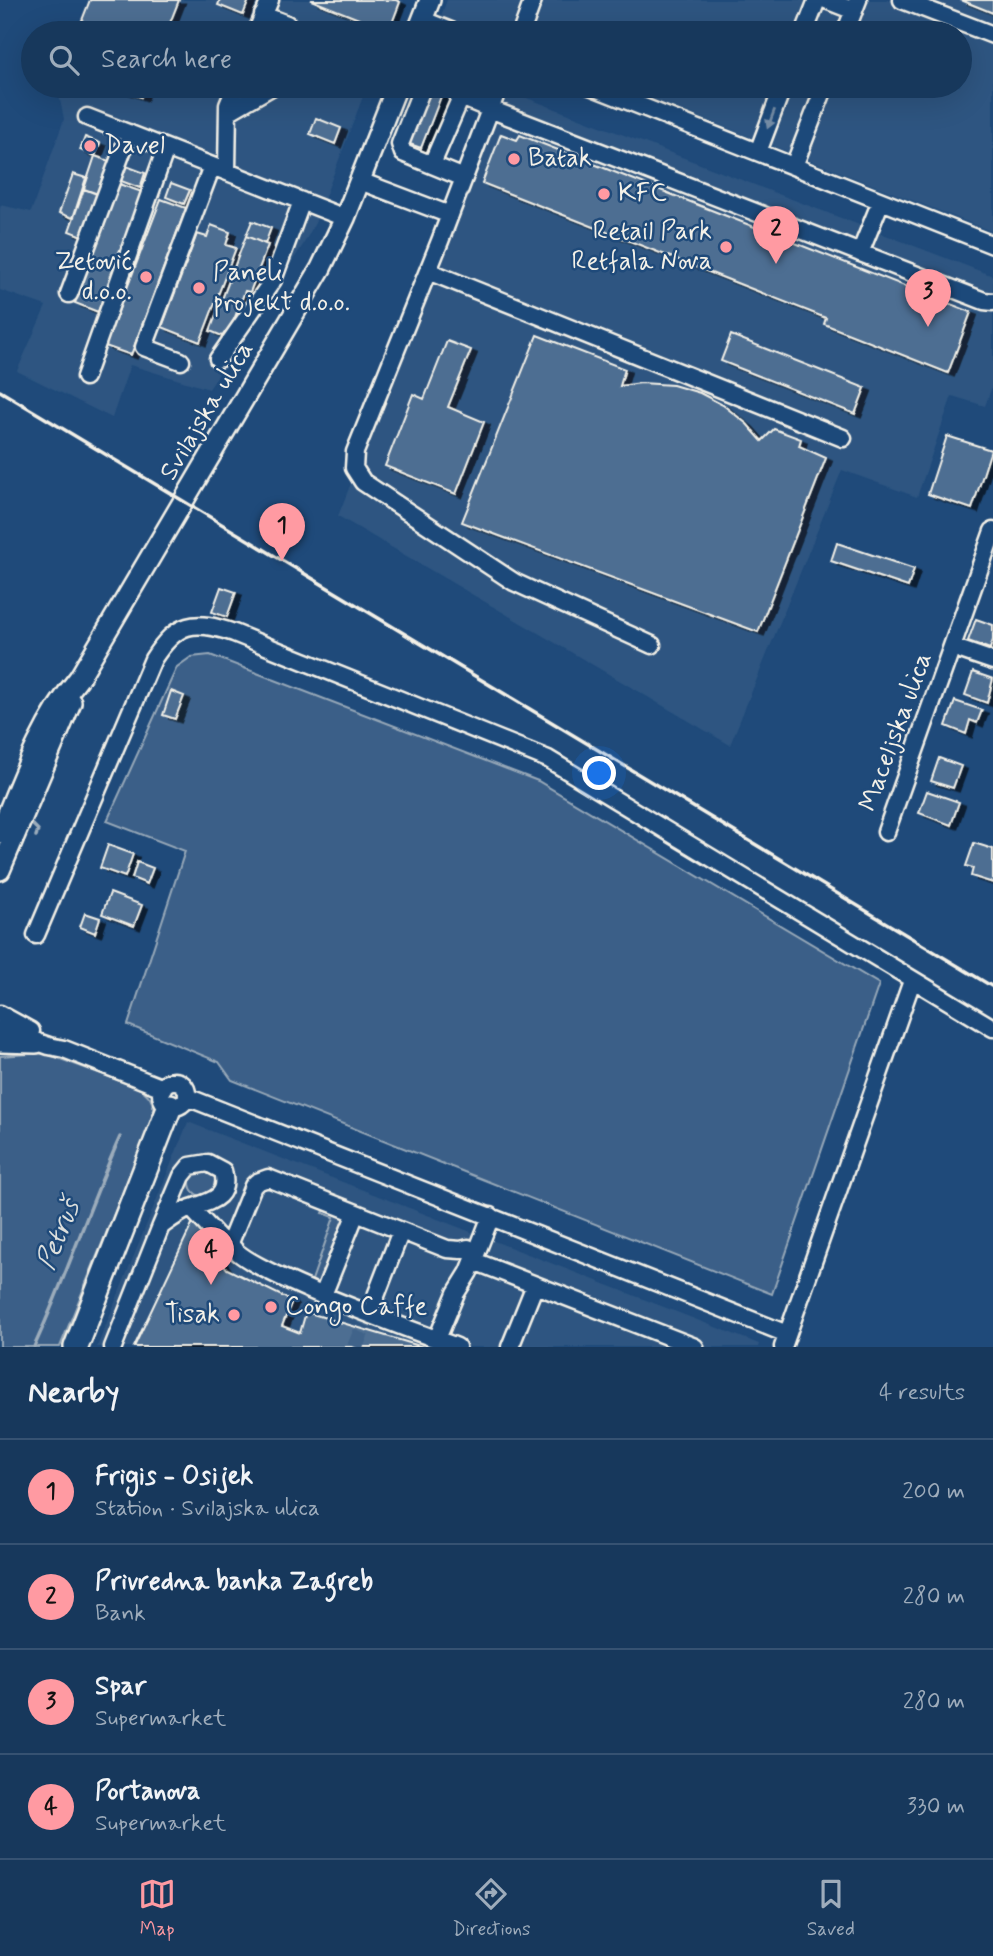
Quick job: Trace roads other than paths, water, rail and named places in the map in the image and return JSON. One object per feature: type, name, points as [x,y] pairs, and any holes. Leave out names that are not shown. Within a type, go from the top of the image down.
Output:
[{"type":"highway","points":[[76,1347],[173,1097]]},
{"type":"main road","points":[[422,21],[430,0]]},
{"type":"main road","name":"Svilajska ulica","points":[[0,833],[41,735],[62,698],[79,678],[298,310],[345,218],[392,98]]},
{"type":"main road","name":"Svilajska ulica","points":[[0,870],[66,716],[79,678]]},
{"type":"main road","points":[[0,1042],[36,1042]]},
{"type":"street","points":[[525,21],[533,0]]},
{"type":"street","points":[[809,21],[817,0]]},
{"type":"street","points":[[826,0],[856,5]]},
{"type":"street","points":[[902,0],[957,21]]},
{"type":"street","points":[[266,8],[283,21]]},
{"type":"street","points":[[972,27],[993,35]]},
{"type":"street","points":[[181,361],[145,347],[220,169],[232,98]]},
{"type":"street","points":[[228,112],[252,98]]},
{"type":"street","points":[[418,98],[400,145],[403,153],[464,178]]},
{"type":"street","points":[[432,164],[457,98]]},
{"type":"street","points":[[471,98],[489,109],[984,301],[993,302]]},
{"type":"street","points":[[494,98],[355,452],[354,468],[363,481],[514,582],[652,645]]},
{"type":"street","points":[[621,98],[881,201],[992,241]]},
{"type":"street","points":[[758,152],[778,98]]},
{"type":"street","points":[[794,166],[820,98]]},
{"type":"street","points":[[87,117],[345,218]]},
{"type":"street","points":[[69,294],[129,133]]},
{"type":"street","points":[[85,377],[166,148]]},
{"type":"street","points":[[360,181],[450,215]]},
{"type":"street","points":[[218,359],[273,280],[302,201]]},
{"type":"street","points":[[860,253],[881,201]]},
{"type":"street","points":[[428,271],[843,438]]},
{"type":"street","name":"Maceljska ulica","points":[[886,832],[993,531]]},
{"type":"street","points":[[36,935],[153,659],[173,633],[187,626],[201,624],[226,630],[548,759],[993,1028]]},
{"type":"street","name":"Maceljska ulica","points":[[952,647],[993,661]]},
{"type":"street","points":[[0,1030],[64,1049],[173,1097],[487,1214],[785,1340],[912,981]]},
{"type":"street","points":[[0,1014],[53,1040],[64,1049]]},
{"type":"street","points":[[113,1347],[161,1226],[186,1171],[190,1166],[208,1163],[223,1171],[225,1181],[215,1199],[191,1208],[161,1226]]},
{"type":"street","points":[[231,1245],[253,1186],[262,1179],[273,1180],[436,1245],[471,1254],[535,1285],[695,1347]]},
{"type":"street","points":[[191,1208],[219,1238],[257,1267],[457,1347]]},
{"type":"street","points":[[323,1295],[356,1213]]},
{"type":"street","points":[[437,1339],[456,1293],[465,1280],[471,1254],[487,1214]]},
{"type":"street","points":[[374,1301],[401,1231]]},
{"type":"street","points":[[510,1347],[535,1285]]},
{"type":"waterway","name":"Petruš","points":[[30,822],[38,830],[36,836]]},
{"type":"waterway","name":"Petruš","points":[[34,1347],[120,1137]]},
{"type":"tunnel","points":[[355,1347],[373,1303]]},
{"type":"railway","points":[[0,391],[993,987]]},
{"type":"place","name":"Davel","points":[[90,146]]},
{"type":"place","name":"Batak","points":[[514,159]]},
{"type":"place","name":"KFC","points":[[604,194]]},
{"type":"place","name":"Retail Park Retfala Nova","points":[[726,247]]},
{"type":"place","name":"Privredna banka Zagreb","points":[[776,264]]},
{"type":"place","name":"Zetović d.o.o.","points":[[146,277]]},
{"type":"place","name":"Paneli projekt d.o.o.","points":[[199,288]]},
{"type":"place","name":"Spar","points":[[928,327]]},
{"type":"place","name":"Frigis - Osijek","points":[[282,561]]},
{"type":"place","name":"Portanova","points":[[211,1285]]},
{"type":"place","name":"Congo Caffe","points":[[271,1307]]},
{"type":"place","name":"Tisak","points":[[234,1315]]}]
